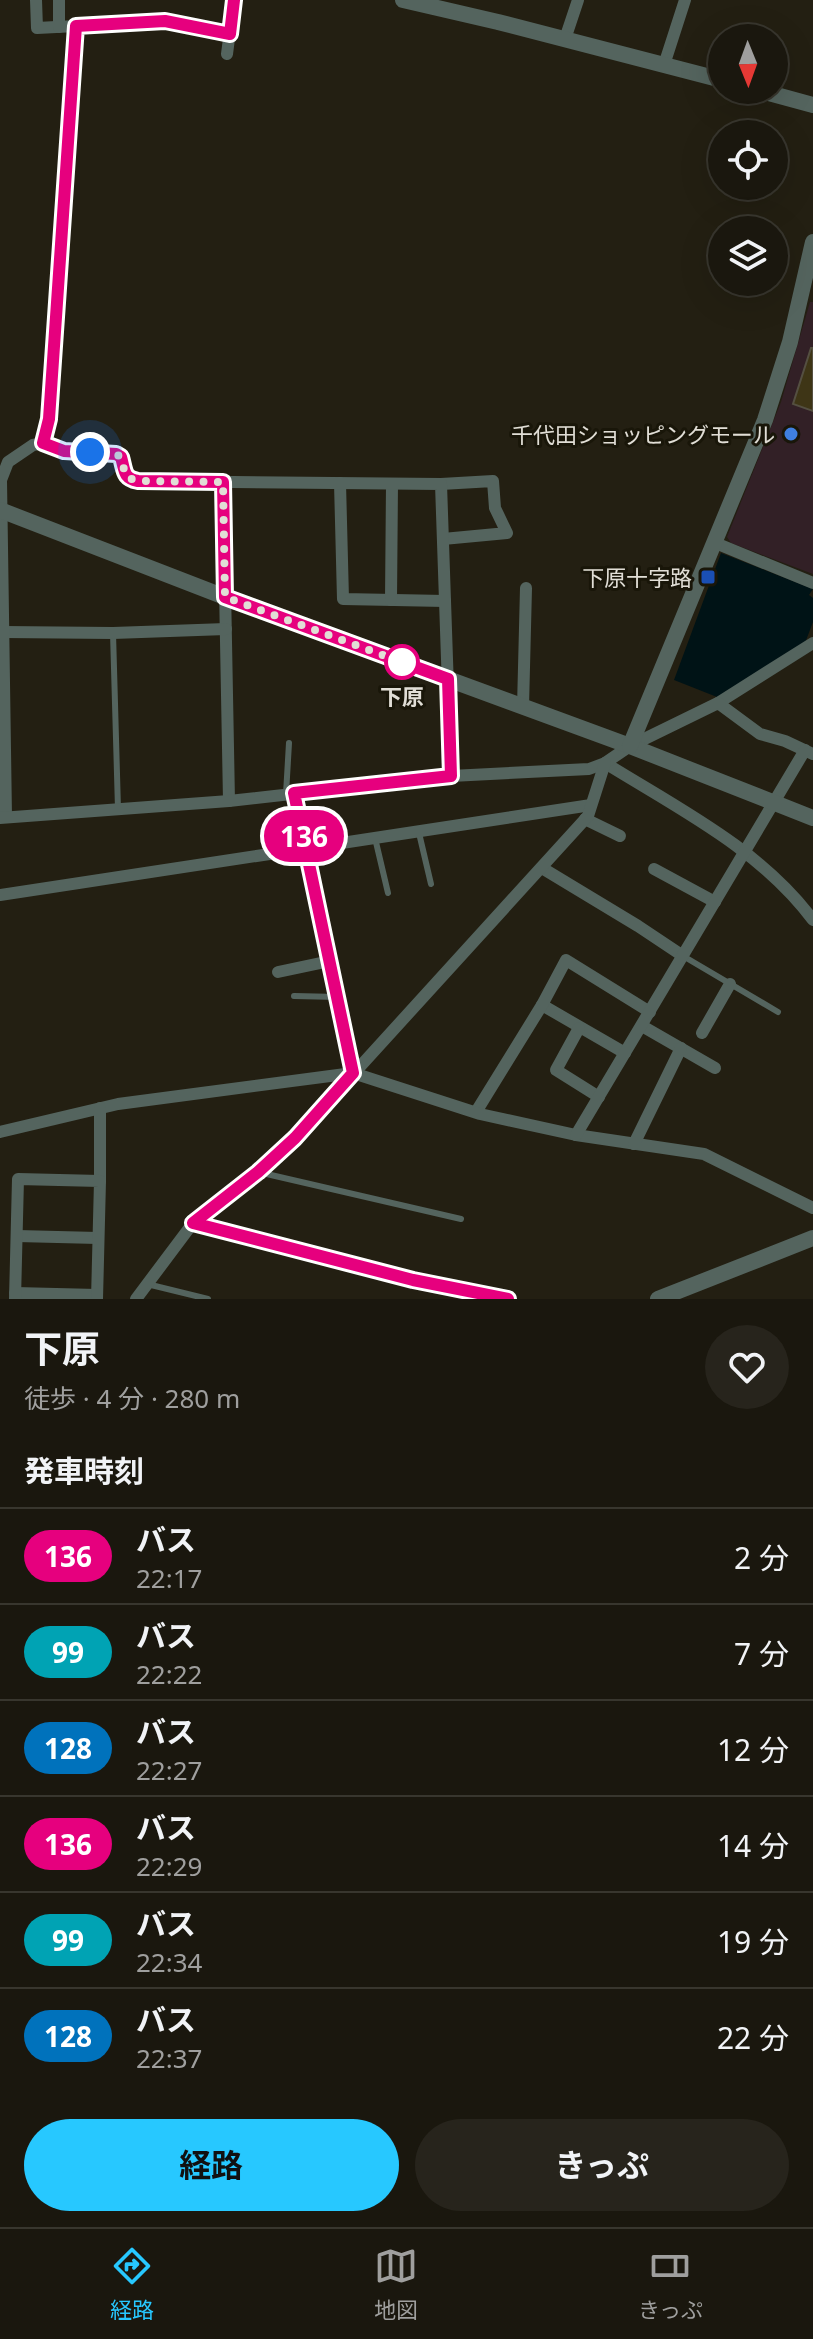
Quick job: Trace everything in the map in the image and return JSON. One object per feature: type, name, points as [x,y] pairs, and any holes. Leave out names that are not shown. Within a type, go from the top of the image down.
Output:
[{"type":"street","points":[[36,0],[37,28],[165,21],[230,34]]},
{"type":"street","points":[[59,0],[59,27]]},
{"type":"street","points":[[227,54],[234,0]]},
{"type":"street","points":[[403,0],[708,76]]},
{"type":"street","points":[[565,39],[578,0]]},
{"type":"street","points":[[664,65],[685,0]]},
{"type":"street","points":[[43,443],[49,419],[76,26]]},
{"type":"street","points":[[788,98],[813,105]]},
{"type":"street","points":[[630,746],[780,378],[811,263],[813,242]]},
{"type":"street","points":[[443,539],[507,533],[495,508],[493,481],[441,484],[138,481],[124,475],[121,457],[116,454],[64,451],[43,443],[33,445],[8,462],[1,480],[3,818],[229,801],[451,776],[589,769],[718,703],[813,643]]},
{"type":"street","points":[[223,482],[229,801]]},
{"type":"street","points":[[340,483],[343,599],[445,601]]},
{"type":"street","points":[[391,600],[392,484]]},
{"type":"street","points":[[441,484],[451,776]]},
{"type":"street","points":[[1,510],[225,597],[630,746],[813,818]]},
{"type":"street","points":[[713,542],[813,583]]},
{"type":"street","points":[[523,707],[526,588]]},
{"type":"street","points":[[3,632],[113,633],[226,629]]},
{"type":"street","points":[[576,1135],[773,802],[809,752],[760,734],[718,703]]},
{"type":"street","points":[[136,1299],[193,1223],[258,1172],[295,1138],[588,816],[605,763]]},
{"type":"street","points":[[605,763],[746,852],[776,877],[813,920]]},
{"type":"street","points":[[0,895],[591,805]]},
{"type":"street","points":[[585,819],[620,836]]},
{"type":"street","points":[[542,868],[683,956]]},
{"type":"street","points":[[654,869],[715,902]]},
{"type":"street","points":[[476,1112],[566,960],[650,1012]]},
{"type":"street","points":[[278,972],[330,961]]},
{"type":"street","points":[[702,1033],[730,984]]},
{"type":"street","points":[[542,1005],[625,1053]]},
{"type":"street","points":[[642,1026],[715,1068]]},
{"type":"street","points":[[579,1028],[556,1070],[599,1097]]},
{"type":"street","points":[[634,1144],[681,1048]]},
{"type":"street","points":[[0,1132],[118,1104],[353,1073],[476,1112],[576,1135],[704,1154],[813,1208]]},
{"type":"street","points":[[100,1108],[100,1181],[97,1297],[15,1296],[18,1179],[100,1181]]},
{"type":"street","points":[[17,1236],[98,1238]]},
{"type":"street","points":[[658,1299],[813,1238]]},
{"type":"lane","points":[[113,633],[118,809]]},
{"type":"lane","points":[[289,743],[290,794],[306,848],[353,1073]]},
{"type":"lane","points":[[418,831],[431,884]]},
{"type":"lane","points":[[374,838],[388,893]]},
{"type":"lane","points":[[683,956],[778,1012]]},
{"type":"lane","points":[[294,996],[338,997]]},
{"type":"lane","points":[[258,1172],[461,1219]]},
{"type":"lane","points":[[193,1223],[413,1280],[508,1299]]},
{"type":"lane","points":[[147,1284],[208,1299]]},
{"type":"shaded area","name":"千代田ショッピングモール","points":[[810,302],[813,302],[813,574],[731,543],[727,537],[781,402]]},
{"type":"shaded area","points":[[721,553],[813,589],[809,595],[813,598],[813,622],[805,643],[717,697],[674,680]]},
{"type":"building","points":[[813,348],[813,411],[793,404]]},
{"type":"bus line","name":"136","points":[[234,0],[230,34],[165,21],[76,26],[49,419],[43,443],[64,451],[116,454],[121,457],[124,475],[138,481],[223,482],[225,597],[448,679],[451,776],[294,793],[353,1073],[295,1138],[258,1172],[193,1223],[413,1280],[508,1299]]},
{"type":"place","name":"千代田ショッピングモール","points":[[791,434]]},
{"type":"place","name":"下原十字路","points":[[708,577]]},
{"type":"place","name":"下原","points":[[402,662]]},
{"type":"route","points":[[90,452],[121,457],[124,475],[129,479],[223,482],[225,597],[402,662]]}]
